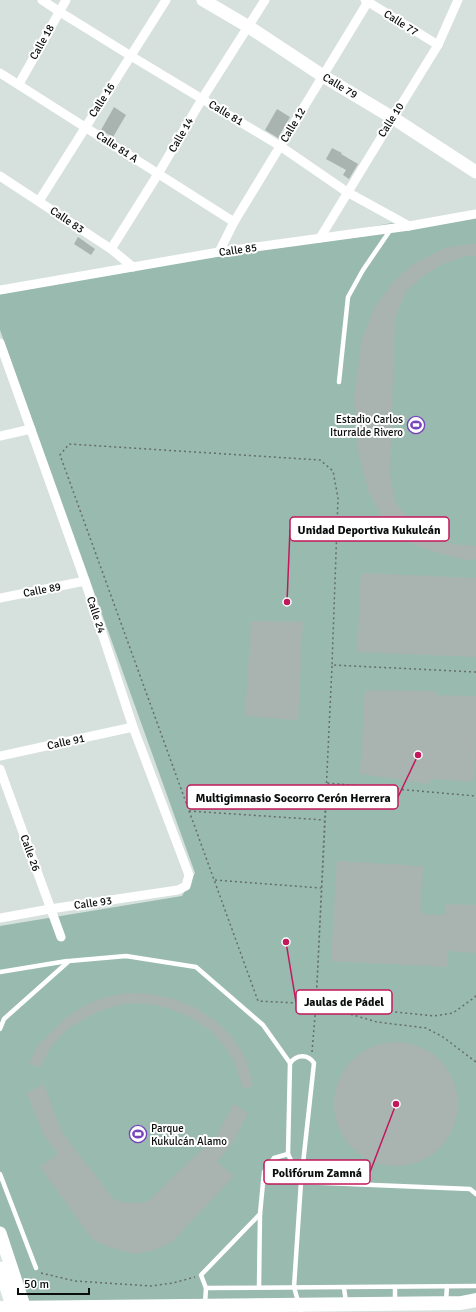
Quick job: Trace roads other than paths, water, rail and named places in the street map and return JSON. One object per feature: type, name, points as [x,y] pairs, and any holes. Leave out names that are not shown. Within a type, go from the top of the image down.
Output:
[{"type":"main road","name":"Calle 79","points":[[203,0],[249,27],[323,76],[393,118],[476,172]]},
{"type":"main road","points":[[0,1233],[15,1309]]},
{"type":"main road","points":[[0,1268],[15,1309]]},
{"type":"main road","points":[[15,1309],[205,1305],[300,1308],[346,1304],[461,1303],[476,1300]]},
{"type":"street","name":"Calle 81","points":[[42,0],[280,146],[347,192],[409,226]]},
{"type":"street","name":"Calle 18","points":[[19,84],[66,0]]},
{"type":"street","name":"Calle 16","points":[[39,201],[166,0]]},
{"type":"street","name":"Calle 14","points":[[111,249],[158,174],[202,99],[265,0]]},
{"type":"street","name":"Calle 10","points":[[320,238],[438,46],[458,0]]},
{"type":"street","name":"Calle 77","points":[[367,1],[438,46]]},
{"type":"street","name":"Calle 12","points":[[219,252],[234,222],[367,1]]},
{"type":"street","name":"Calle 81 A","points":[[0,73],[234,222]]},
{"type":"street","name":"Calle 83","points":[[0,176],[111,249],[133,267]]},
{"type":"street","name":"Calle 85","points":[[0,290],[219,252],[409,226],[476,214]]},
{"type":"street","name":"Calle 24","points":[[0,343],[85,581],[133,727],[189,875],[186,886]]},
{"type":"street","points":[[0,436],[31,429]]},
{"type":"street","name":"Calle 89","points":[[0,598],[85,581]]},
{"type":"street","name":"Calle 91","points":[[0,756],[133,727]]},
{"type":"street","name":"Calle 26","points":[[0,769],[61,937]]},
{"type":"street","name":"Calle 93","points":[[0,918],[178,890],[186,886]]},
{"type":"lane","points":[[339,382],[348,297],[363,270],[392,228]]},
{"type":"lane","points":[[0,972],[69,961],[126,956],[196,967],[263,1025],[290,1063],[288,1154],[301,1182]]},
{"type":"lane","points":[[0,1029],[4,1019],[69,961]]},
{"type":"lane","points":[[290,1063],[294,1058],[299,1056],[307,1056],[311,1058],[314,1063],[301,1182],[294,1287],[300,1308]]},
{"type":"lane","points":[[259,1287],[260,1214],[264,1172],[274,1158],[288,1154]]},
{"type":"lane","points":[[0,1174],[36,1268]]},
{"type":"lane","points":[[301,1182],[470,1189],[476,1194]]},
{"type":"lane","points":[[205,1305],[206,1288],[201,1275],[260,1214]]},
{"type":"lane","points":[[446,1303],[447,1286]]},
{"type":"lane","points":[[206,1288],[476,1286]]},
{"type":"lane","points":[[395,1287],[396,1304]]},
{"type":"lane","points":[[344,1288],[346,1304]]},
{"type":"place","name":"Estadio Carlos Iturralde Rivero","points":[[416,425]]},
{"type":"place","name":"Unidad Deportiva Kukulcán","points":[[287,602]]},
{"type":"place","name":"Multigimnasio Socorro Cerón Herrera","points":[[418,755]]},
{"type":"place","name":"Jaulas de Pádel","points":[[286,942]]},
{"type":"place","name":"Polifórum Zamná","points":[[396,1104]]},
{"type":"place","name":"Parque Kukulcán Alamo","points":[[138,1134]]}]
